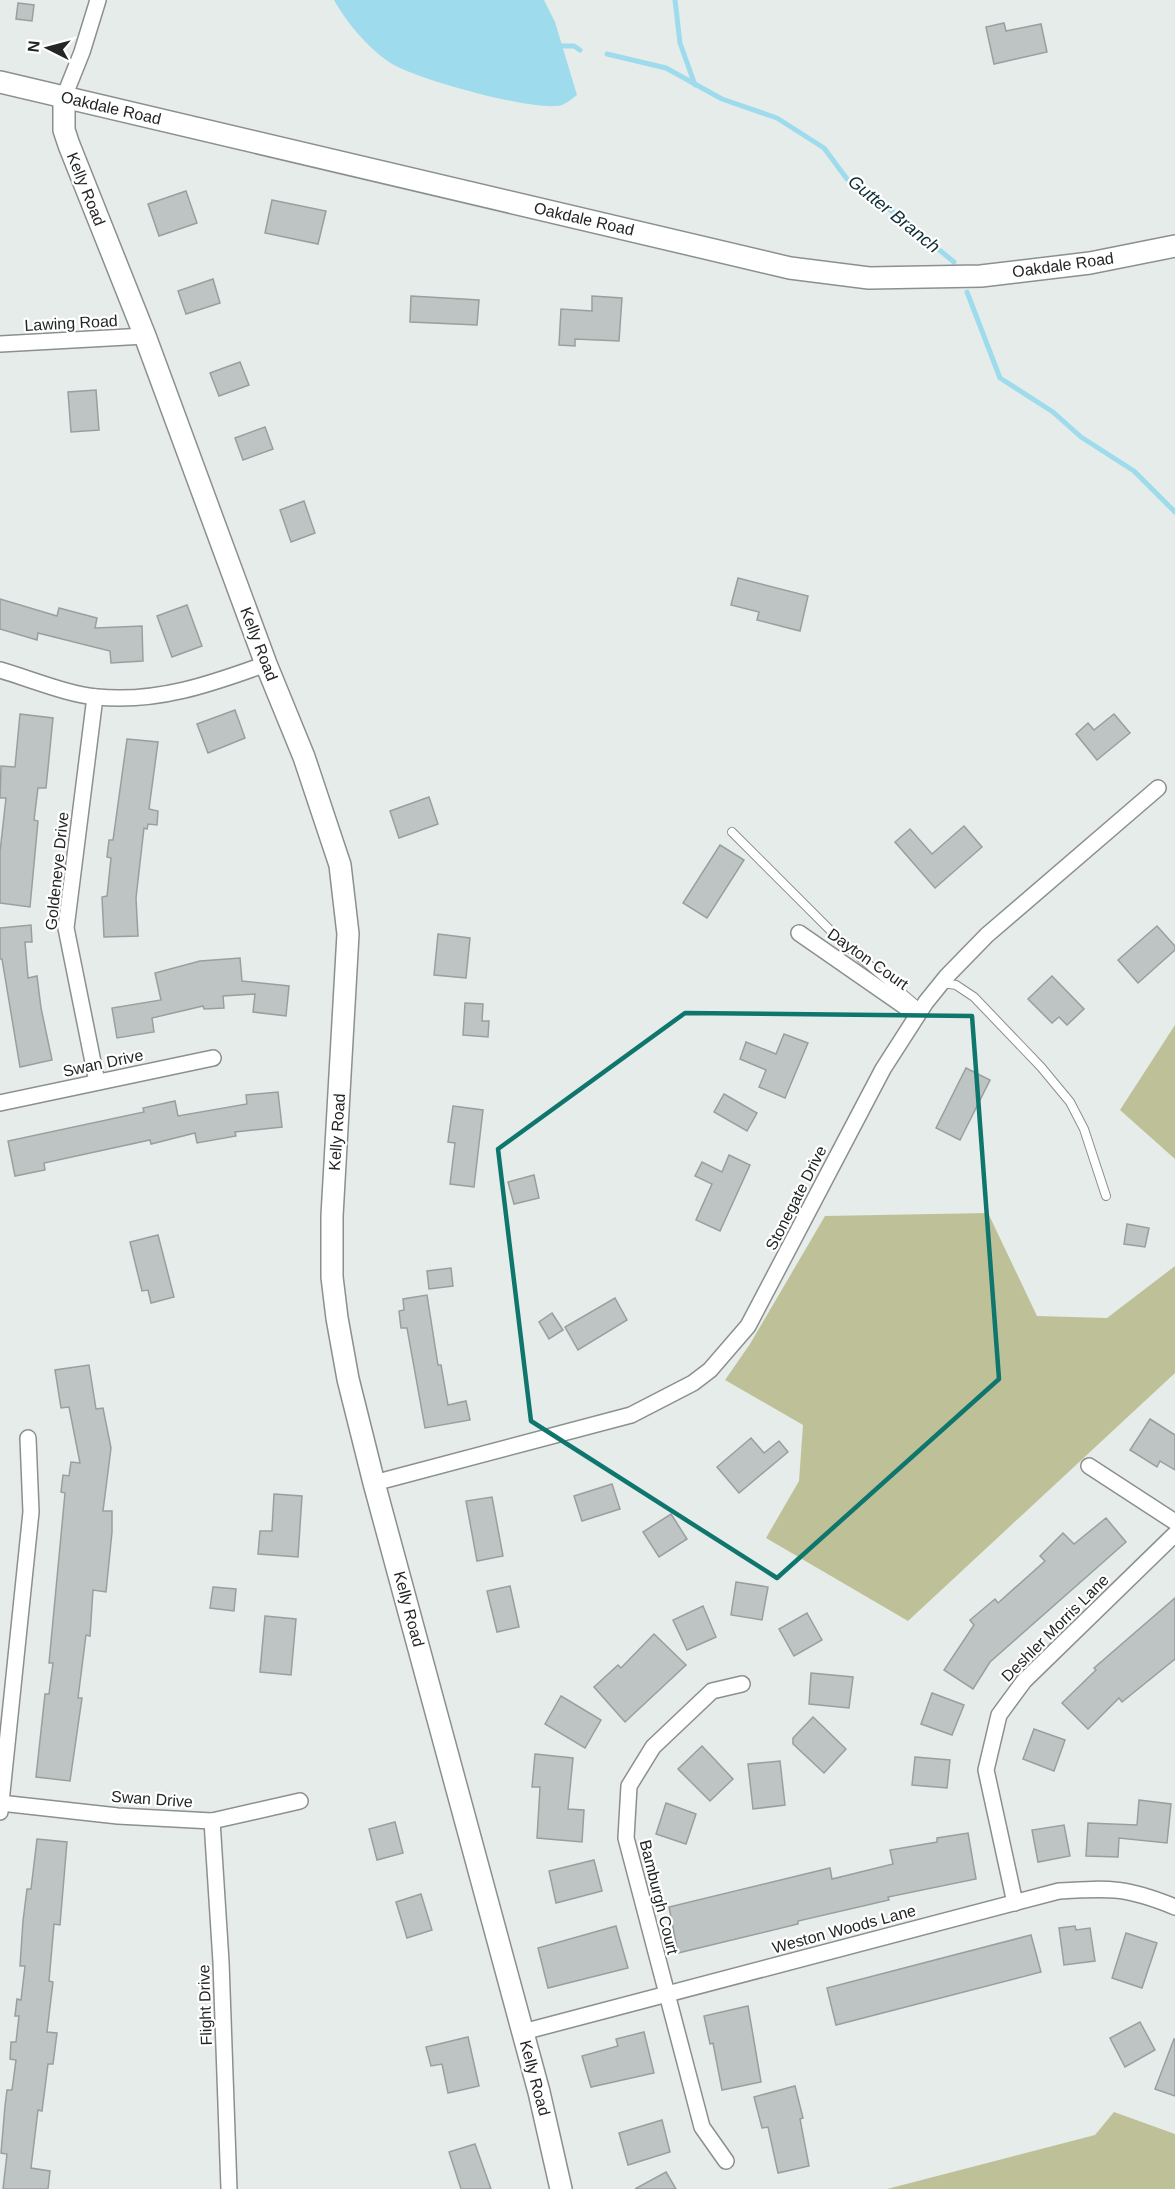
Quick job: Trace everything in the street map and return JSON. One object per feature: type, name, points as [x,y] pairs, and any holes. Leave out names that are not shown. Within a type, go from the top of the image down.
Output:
[{"type":"street","points":[[64,97],[82,52],[98,0]]},
{"type":"street","name":"Oakdale Road","points":[[0,82],[790,268],[869,278],[981,276],[1090,263],[1175,246]]},
{"type":"street","name":"Kelly Road","points":[[64,97],[64,130],[69,145],[145,336],[266,664],[328,822],[345,890],[348,934],[334,1166],[332,1277],[348,1379],[374,1483],[523,2031],[561,2189]]},
{"type":"street","name":"Lawing Road","points":[[0,344],[145,336]]},
{"type":"street","points":[[0,670],[95,697],[150,698],[214,683],[266,664]]},
{"type":"street","name":"Goldeneye Drive","points":[[95,697],[66,928],[97,1082]]},
{"type":"street","name":"Stonegate Drive","points":[[374,1483],[631,1415],[693,1383],[710,1370],[748,1326],[883,1069],[919,1012],[941,983],[987,935],[1158,788]]},
{"type":"street","name":"Dayton Court","points":[[799,933],[919,1012]]},
{"type":"street","name":"Swan Drive","points":[[0,1103],[213,1058]]},
{"type":"street","points":[[0,1806],[31,1512],[28,1438]]},
{"type":"street","points":[[1089,1466],[1175,1522]]},
{"type":"street","name":"Deshler Morris Lane","points":[[1015,1903],[986,1770],[999,1715],[1024,1681],[1175,1534]]},
{"type":"street","name":"Bamburgh Court","points":[[726,2161],[702,2127],[626,1838],[629,1786],[653,1747],[712,1691],[742,1684]]},
{"type":"street","name":"Swan Drive","points":[[0,1806],[140,1818],[212,1821],[300,1801]]},
{"type":"street","name":"Flight Drive","points":[[212,1821],[221,1951],[229,2189]]},
{"type":"street","name":"Weston Woods Lane","points":[[523,2031],[1059,1891],[1114,1888],[1142,1894],[1175,1907]]},
{"type":"lane","points":[[732,832],[842,942],[919,1012]]},
{"type":"lane","points":[[941,983],[956,985],[974,997],[1041,1067],[1070,1102],[1084,1129],[1106,1196]]},
{"type":"highlighted area","points":[[685,1013],[972,1016],[999,1379],[777,1578],[531,1421],[498,1149]]},
{"type":"green space","points":[[1175,1025],[1175,1159],[1120,1110]]},
{"type":"green space","points":[[988,1213],[1037,1316],[1107,1318],[1175,1266],[1175,1373],[908,1621],[766,1538],[799,1481],[803,1425],[725,1380],[750,1344],[825,1216]]},
{"type":"green space","points":[[1114,2112],[1175,2134],[1175,2189],[887,2189],[1095,2135]]},
{"type":"water","points":[[334,0],[544,0],[555,22],[577,95],[562,105],[528,104],[422,77],[389,62],[365,42]]},
{"type":"building","points":[[18,3],[34,5],[32,21],[16,19]]},
{"type":"building","points":[[1004,23],[1006,31],[1041,24],[1047,52],[994,64],[986,27]]},
{"type":"building","points":[[186,191],[197,223],[159,236],[148,204]]},
{"type":"building","points":[[272,200],[326,211],[318,244],[265,233]]},
{"type":"building","points":[[213,279],[220,303],[186,314],[178,291]]},
{"type":"building","points":[[411,296],[479,300],[477,325],[410,322]]},
{"type":"building","points":[[592,296],[622,298],[619,341],[575,339],[575,346],[559,345],[561,309],[592,311]]},
{"type":"building","points":[[240,362],[249,385],[219,396],[210,373]]},
{"type":"building","points":[[96,390],[99,430],[71,432],[68,392]]},
{"type":"building","points":[[265,427],[273,449],[243,460],[235,438]]},
{"type":"building","points":[[304,501],[315,533],[291,542],[280,510]]},
{"type":"building","points":[[738,578],[808,596],[800,631],[757,620],[759,612],[731,605]]},
{"type":"building","points":[[0,599],[57,616],[59,608],[97,618],[95,628],[142,626],[143,661],[111,663],[110,651],[38,633],[37,640],[0,629]]},
{"type":"building","points":[[187,605],[202,646],[172,657],[157,616]]},
{"type":"building","points":[[235,710],[245,738],[208,753],[197,724]]},
{"type":"building","points":[[20,714],[53,718],[46,788],[38,788],[34,820],[38,821],[30,907],[0,903],[0,852],[6,798],[0,798],[1,766],[15,767]]},
{"type":"building","points":[[1114,714],[1130,733],[1097,760],[1076,734],[1088,723],[1094,730]]},
{"type":"building","points":[[127,739],[158,742],[149,809],[158,811],[157,825],[148,824],[147,829],[144,828],[136,898],[138,936],[104,937],[102,897],[107,896],[111,858],[107,857],[109,840],[113,840]]},
{"type":"building","points":[[429,797],[438,824],[399,838],[390,811]]},
{"type":"building","points":[[964,826],[982,847],[935,888],[895,842],[910,829],[932,854]]},
{"type":"building","points":[[720,845],[744,860],[707,918],[683,903]]},
{"type":"building","points":[[31,925],[32,942],[25,942],[28,978],[37,976],[52,1060],[20,1067],[2,959],[0,959],[0,928]]},
{"type":"building","points":[[1157,926],[1175,946],[1175,950],[1138,983],[1118,960]]},
{"type":"building","points":[[438,934],[470,938],[466,978],[434,975]]},
{"type":"building","points":[[240,958],[242,981],[289,986],[286,1016],[253,1012],[255,994],[223,996],[224,1008],[204,1009],[203,1006],[152,1018],[154,1032],[117,1038],[112,1008],[161,1000],[155,973],[200,961]]},
{"type":"building","points":[[1052,976],[1084,1009],[1067,1025],[1059,1017],[1052,1023],[1028,999]]},
{"type":"building","points":[[465,1003],[483,1004],[482,1021],[489,1021],[488,1037],[463,1035]]},
{"type":"building","points":[[784,1034],[808,1043],[785,1098],[759,1087],[766,1070],[740,1059],[746,1042],[776,1054]]},
{"type":"building","points":[[966,1068],[990,1080],[960,1140],[936,1128]]},
{"type":"building","points":[[278,1092],[282,1127],[235,1132],[236,1136],[197,1143],[195,1133],[151,1144],[150,1140],[44,1163],[45,1170],[15,1176],[8,1141],[144,1112],[143,1108],[175,1101],[178,1116],[247,1104],[246,1095]]},
{"type":"building","points":[[724,1094],[757,1113],[747,1131],[714,1112]]},
{"type":"building","points":[[453,1106],[483,1110],[474,1187],[450,1184],[455,1143],[448,1142]]},
{"type":"building","points":[[729,1155],[750,1165],[720,1231],[696,1220],[712,1184],[695,1176],[702,1162],[722,1172]]},
{"type":"building","points":[[534,1175],[539,1198],[514,1204],[508,1182]]},
{"type":"building","points":[[1127,1224],[1149,1228],[1145,1247],[1124,1244]]},
{"type":"building","points":[[158,1235],[174,1297],[151,1303],[148,1290],[142,1291],[130,1242]]},
{"type":"building","points":[[451,1268],[453,1286],[429,1289],[427,1271]]},
{"type":"building","points":[[427,1295],[438,1365],[441,1365],[448,1405],[466,1401],[470,1420],[425,1428],[407,1328],[401,1328],[399,1311],[404,1310],[403,1299]]},
{"type":"building","points":[[615,1298],[627,1320],[578,1350],[565,1327]]},
{"type":"building","points":[[552,1313],[563,1330],[549,1339],[539,1322]]},
{"type":"building","points":[[89,1365],[96,1409],[103,1408],[111,1448],[103,1511],[112,1511],[112,1532],[106,1592],[93,1590],[90,1636],[86,1635],[78,1698],[82,1698],[70,1781],[36,1777],[45,1694],[49,1694],[53,1663],[49,1663],[65,1493],[61,1492],[63,1475],[69,1476],[71,1462],[80,1463],[69,1407],[61,1408],[55,1370]]},
{"type":"building","points":[[1150,1419],[1175,1435],[1175,1470],[1160,1461],[1157,1467],[1130,1450]]},
{"type":"building","points":[[751,1438],[764,1453],[779,1441],[788,1452],[739,1493],[717,1467]]},
{"type":"building","points":[[612,1484],[620,1509],[582,1521],[574,1496]]},
{"type":"building","points":[[274,1494],[302,1496],[298,1557],[258,1554],[260,1531],[272,1531]]},
{"type":"building","points":[[492,1497],[503,1556],[477,1561],[466,1501]]},
{"type":"building","points":[[671,1514],[687,1539],[659,1557],[643,1532]]},
{"type":"building","points":[[1106,1518],[1126,1542],[990,1662],[973,1689],[944,1670],[974,1625],[970,1620],[995,1599],[998,1603],[1045,1561],[1040,1556],[1063,1533],[1074,1544]]},
{"type":"building","points":[[736,1582],[768,1587],[762,1620],[731,1615]]},
{"type":"building","points":[[510,1586],[519,1627],[497,1632],[487,1591]]},
{"type":"building","points":[[213,1587],[236,1589],[234,1611],[210,1608]]},
{"type":"building","points":[[1175,1598],[1175,1659],[1122,1702],[1119,1698],[1088,1729],[1062,1703],[1096,1670],[1094,1668]]},
{"type":"building","points":[[703,1606],[716,1637],[687,1650],[673,1620]]},
{"type":"building","points":[[807,1613],[822,1640],[794,1656],[779,1629]]},
{"type":"building","points":[[265,1616],[296,1619],[291,1675],[260,1672]]},
{"type":"building","points":[[654,1634],[686,1665],[625,1722],[594,1687],[618,1665],[621,1668]]},
{"type":"building","points":[[811,1673],[853,1677],[849,1708],[809,1704]]},
{"type":"building","points":[[932,1693],[964,1705],[952,1735],[921,1724]]},
{"type":"building","points":[[561,1696],[601,1720],[585,1748],[545,1724]]},
{"type":"building","points":[[813,1717],[846,1749],[824,1773],[793,1744],[793,1738]]},
{"type":"building","points":[[1034,1729],[1065,1740],[1054,1771],[1023,1759]]},
{"type":"building","points":[[702,1746],[733,1779],[710,1801],[678,1769]]},
{"type":"building","points":[[535,1754],[573,1758],[568,1809],[584,1810],[582,1842],[537,1838],[540,1787],[532,1787]]},
{"type":"building","points":[[915,1757],[950,1760],[947,1788],[912,1785]]},
{"type":"building","points":[[780,1761],[785,1805],[753,1809],[748,1764]]},
{"type":"building","points":[[1139,1800],[1171,1804],[1167,1843],[1119,1838],[1118,1857],[1086,1856],[1088,1823],[1137,1825]]},
{"type":"building","points":[[666,1803],[696,1814],[686,1844],[656,1834]]},
{"type":"building","points":[[395,1822],[403,1853],[377,1860],[369,1829]]},
{"type":"building","points":[[1064,1825],[1070,1856],[1038,1862],[1032,1830]]},
{"type":"building","points":[[968,1833],[976,1879],[888,1897],[889,1900],[798,1921],[798,1924],[678,1953],[669,1907],[830,1868],[832,1879],[893,1864],[890,1850],[937,1842],[937,1838]]},
{"type":"building","points":[[37,1839],[67,1842],[60,1925],[54,1924],[49,1981],[53,1982],[47,2032],[57,2033],[53,2064],[48,2064],[42,2111],[38,2110],[31,2168],[50,2171],[48,2189],[3,2189],[7,2154],[1,2153],[5,2106],[7,2090],[12,2090],[16,2060],[10,2059],[11,2042],[16,2042],[19,2016],[15,2016],[17,1999],[21,2000],[25,1966],[20,1966],[23,1921],[27,1889],[31,1889]]},
{"type":"building","points":[[594,1860],[602,1891],[556,1903],[549,1871]]},
{"type":"building","points":[[421,1894],[432,1930],[407,1938],[396,1902]]},
{"type":"building","points":[[616,1926],[628,1968],[548,1988],[538,1948]]},
{"type":"building","points":[[1075,1926],[1076,1930],[1090,1928],[1095,1961],[1064,1965],[1059,1928]]},
{"type":"building","points":[[1126,1933],[1157,1943],[1142,1988],[1112,1978]]},
{"type":"building","points":[[1031,1935],[1041,1972],[836,2025],[827,1988]]},
{"type":"building","points":[[748,2006],[761,2082],[722,2090],[713,2043],[710,2044],[704,2016]]},
{"type":"building","points":[[1140,2022],[1155,2050],[1125,2067],[1110,2038]]},
{"type":"building","points":[[644,2032],[654,2073],[591,2087],[582,2056],[618,2046],[616,2039]]},
{"type":"building","points":[[468,2037],[479,2086],[448,2093],[442,2064],[431,2066],[426,2047]]},
{"type":"building","points":[[1175,2040],[1175,2096],[1155,2089]]},
{"type":"building","points":[[795,2086],[803,2118],[800,2119],[809,2166],[778,2173],[768,2127],[762,2128],[754,2097]]},
{"type":"building","points":[[662,2120],[670,2152],[628,2165],[619,2133]]},
{"type":"building","points":[[475,2144],[491,2189],[461,2189],[449,2152]]},
{"type":"building","points":[[666,2172],[676,2189],[635,2189]]},
{"type":"waterway","name":"Gutter Branch","points":[[675,0],[680,43],[695,85]]},
{"type":"waterway","points":[[555,46],[574,46],[580,50]]},
{"type":"waterway","name":"Gutter Branch","points":[[607,54],[666,68],[722,99],[777,118],[824,148],[847,179],[876,198],[954,262]]},
{"type":"waterway","name":"Gutter Branch","points":[[967,292],[1000,378],[1053,412],[1081,437],[1134,471],[1175,512]]}]
